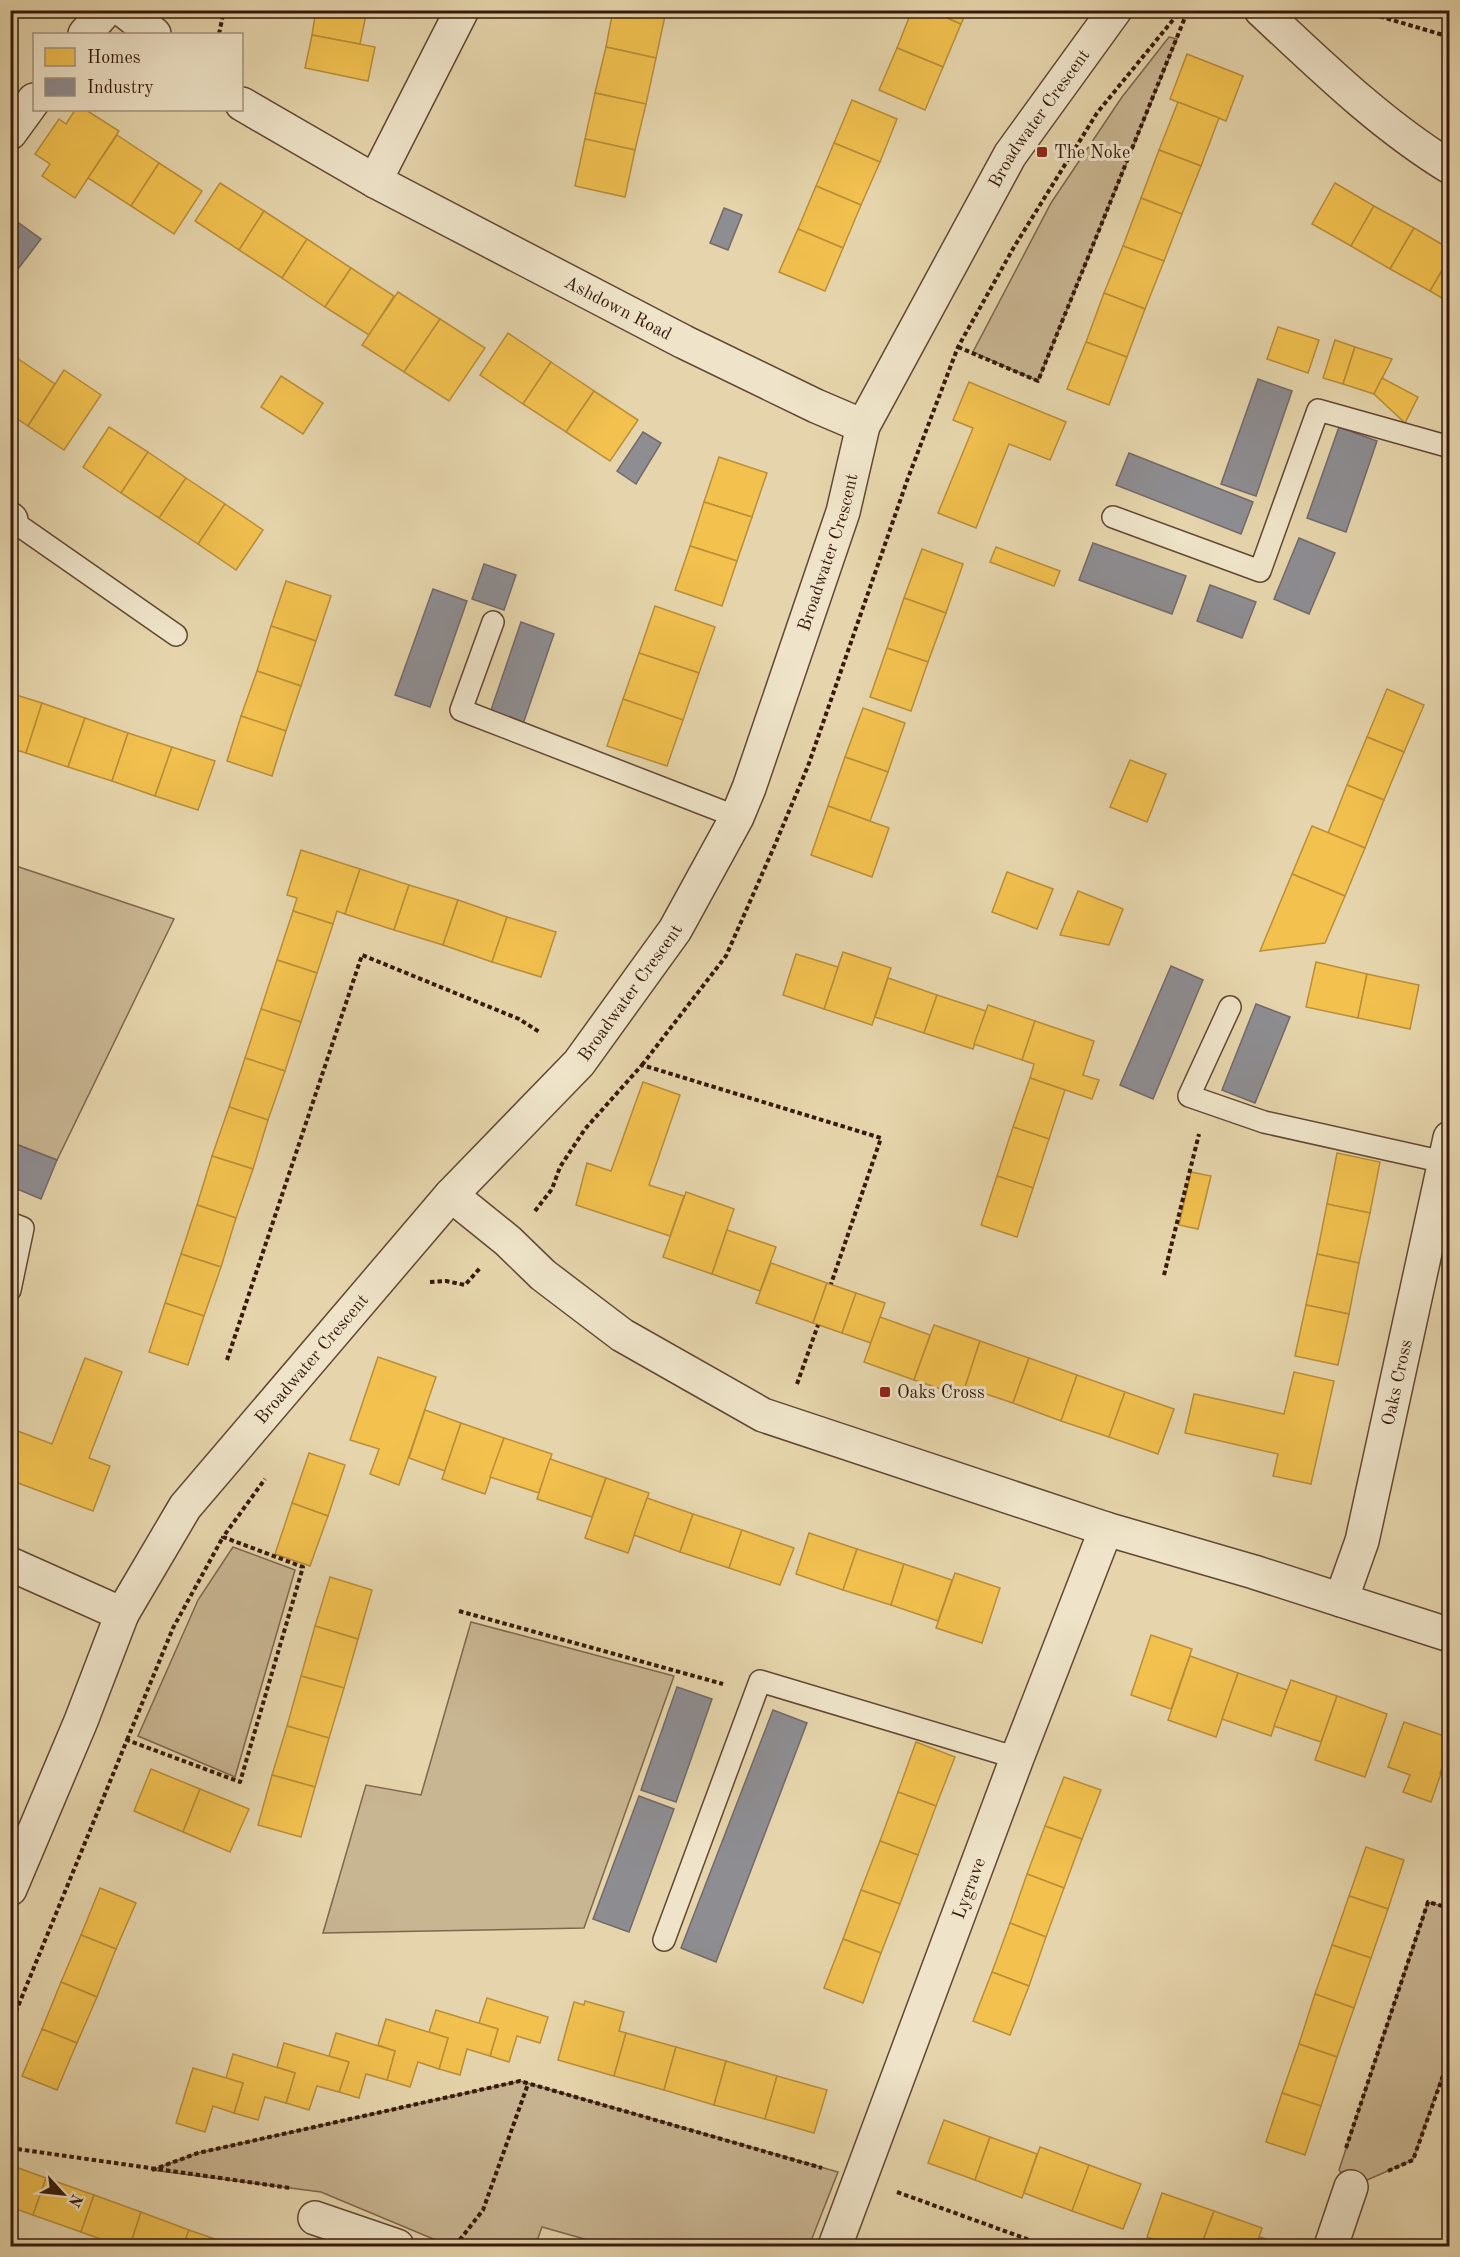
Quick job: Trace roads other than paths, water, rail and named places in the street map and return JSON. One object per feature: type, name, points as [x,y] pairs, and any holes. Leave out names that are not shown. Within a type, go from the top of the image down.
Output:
[{"type":"street","points":[[86,33],[106,10]]},
{"type":"street","points":[[123,10],[153,33]]},
{"type":"street","points":[[375,181],[462,10]]},
{"type":"street","name":"Broadwater Crescent","points":[[10,1890],[81,1721],[122,1614],[185,1507],[452,1195],[586,1054],[675,930],[737,817],[749,788],[843,512],[863,426],[1010,155],[1115,10]]},
{"type":"street","points":[[1261,10],[1359,100],[1419,148],[1449,167]]},
{"type":"street","points":[[10,133],[33,101]]},
{"type":"street","name":"Ashdown Road","points":[[243,105],[375,181],[684,342],[816,406],[863,426]]},
{"type":"street","name":"Oaks Cross","points":[[1341,1600],[1362,1541],[1447,1150]]},
{"type":"street","points":[[452,1195],[508,1241],[543,1275],[622,1335],[763,1415],[1106,1529],[1254,1572],[1449,1635]]},
{"type":"street","name":"Lygrave","points":[[846,2244],[860,2178],[1017,1758],[1106,1529]]},
{"type":"street","points":[[10,1564],[122,1614]]},
{"type":"street","points":[[1331,2247],[1351,2187]]},
{"type":"street","points":[[315,2218],[382,2244]]},
{"type":"lane","points":[[1113,517],[1260,572],[1318,410],[1449,447]]},
{"type":"lane","points":[[11,519],[176,635]]},
{"type":"lane","points":[[493,622],[461,710],[737,817]]},
{"type":"lane","points":[[1230,1007],[1189,1096],[1263,1122],[1447,1150]]},
{"type":"lane","points":[[10,1223],[23,1227],[10,1290]]},
{"type":"lane","points":[[664,1940],[760,1681],[1017,1758]]},
{"type":"place","name":"The Noke","points":[[1042,152]]},
{"type":"place","name":"Oaks Cross","points":[[885,1392]]}]
